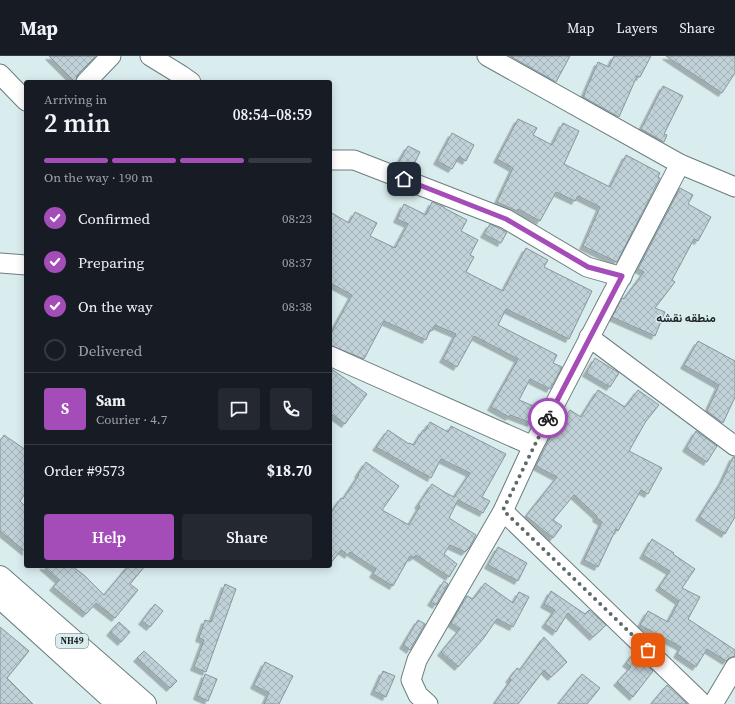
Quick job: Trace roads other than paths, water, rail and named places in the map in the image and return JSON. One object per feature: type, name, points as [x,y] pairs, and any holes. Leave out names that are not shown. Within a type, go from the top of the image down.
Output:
[{"type":"highway","name":"NH49","points":[[0,577],[145,704]]},
{"type":"highway","name":"NH49","points":[[0,597],[118,704]]},
{"type":"street","points":[[88,80],[111,56]]},
{"type":"street","points":[[150,56],[188,80]]},
{"type":"street","points":[[487,56],[680,164],[735,187]]},
{"type":"street","points":[[0,74],[24,99]]},
{"type":"street","points":[[332,160],[354,160],[506,219],[588,267],[622,276]]},
{"type":"street","points":[[428,704],[418,695],[411,680],[417,660],[503,510],[533,446],[680,164]]},
{"type":"street","points":[[589,337],[735,446]]},
{"type":"street","points":[[332,357],[533,446]]},
{"type":"street","points":[[503,510],[703,704]]},
{"type":"street","points":[[713,704],[735,667]]},
{"type":"district","name":"منطقه نقشه","points":[[686,318]]}]
